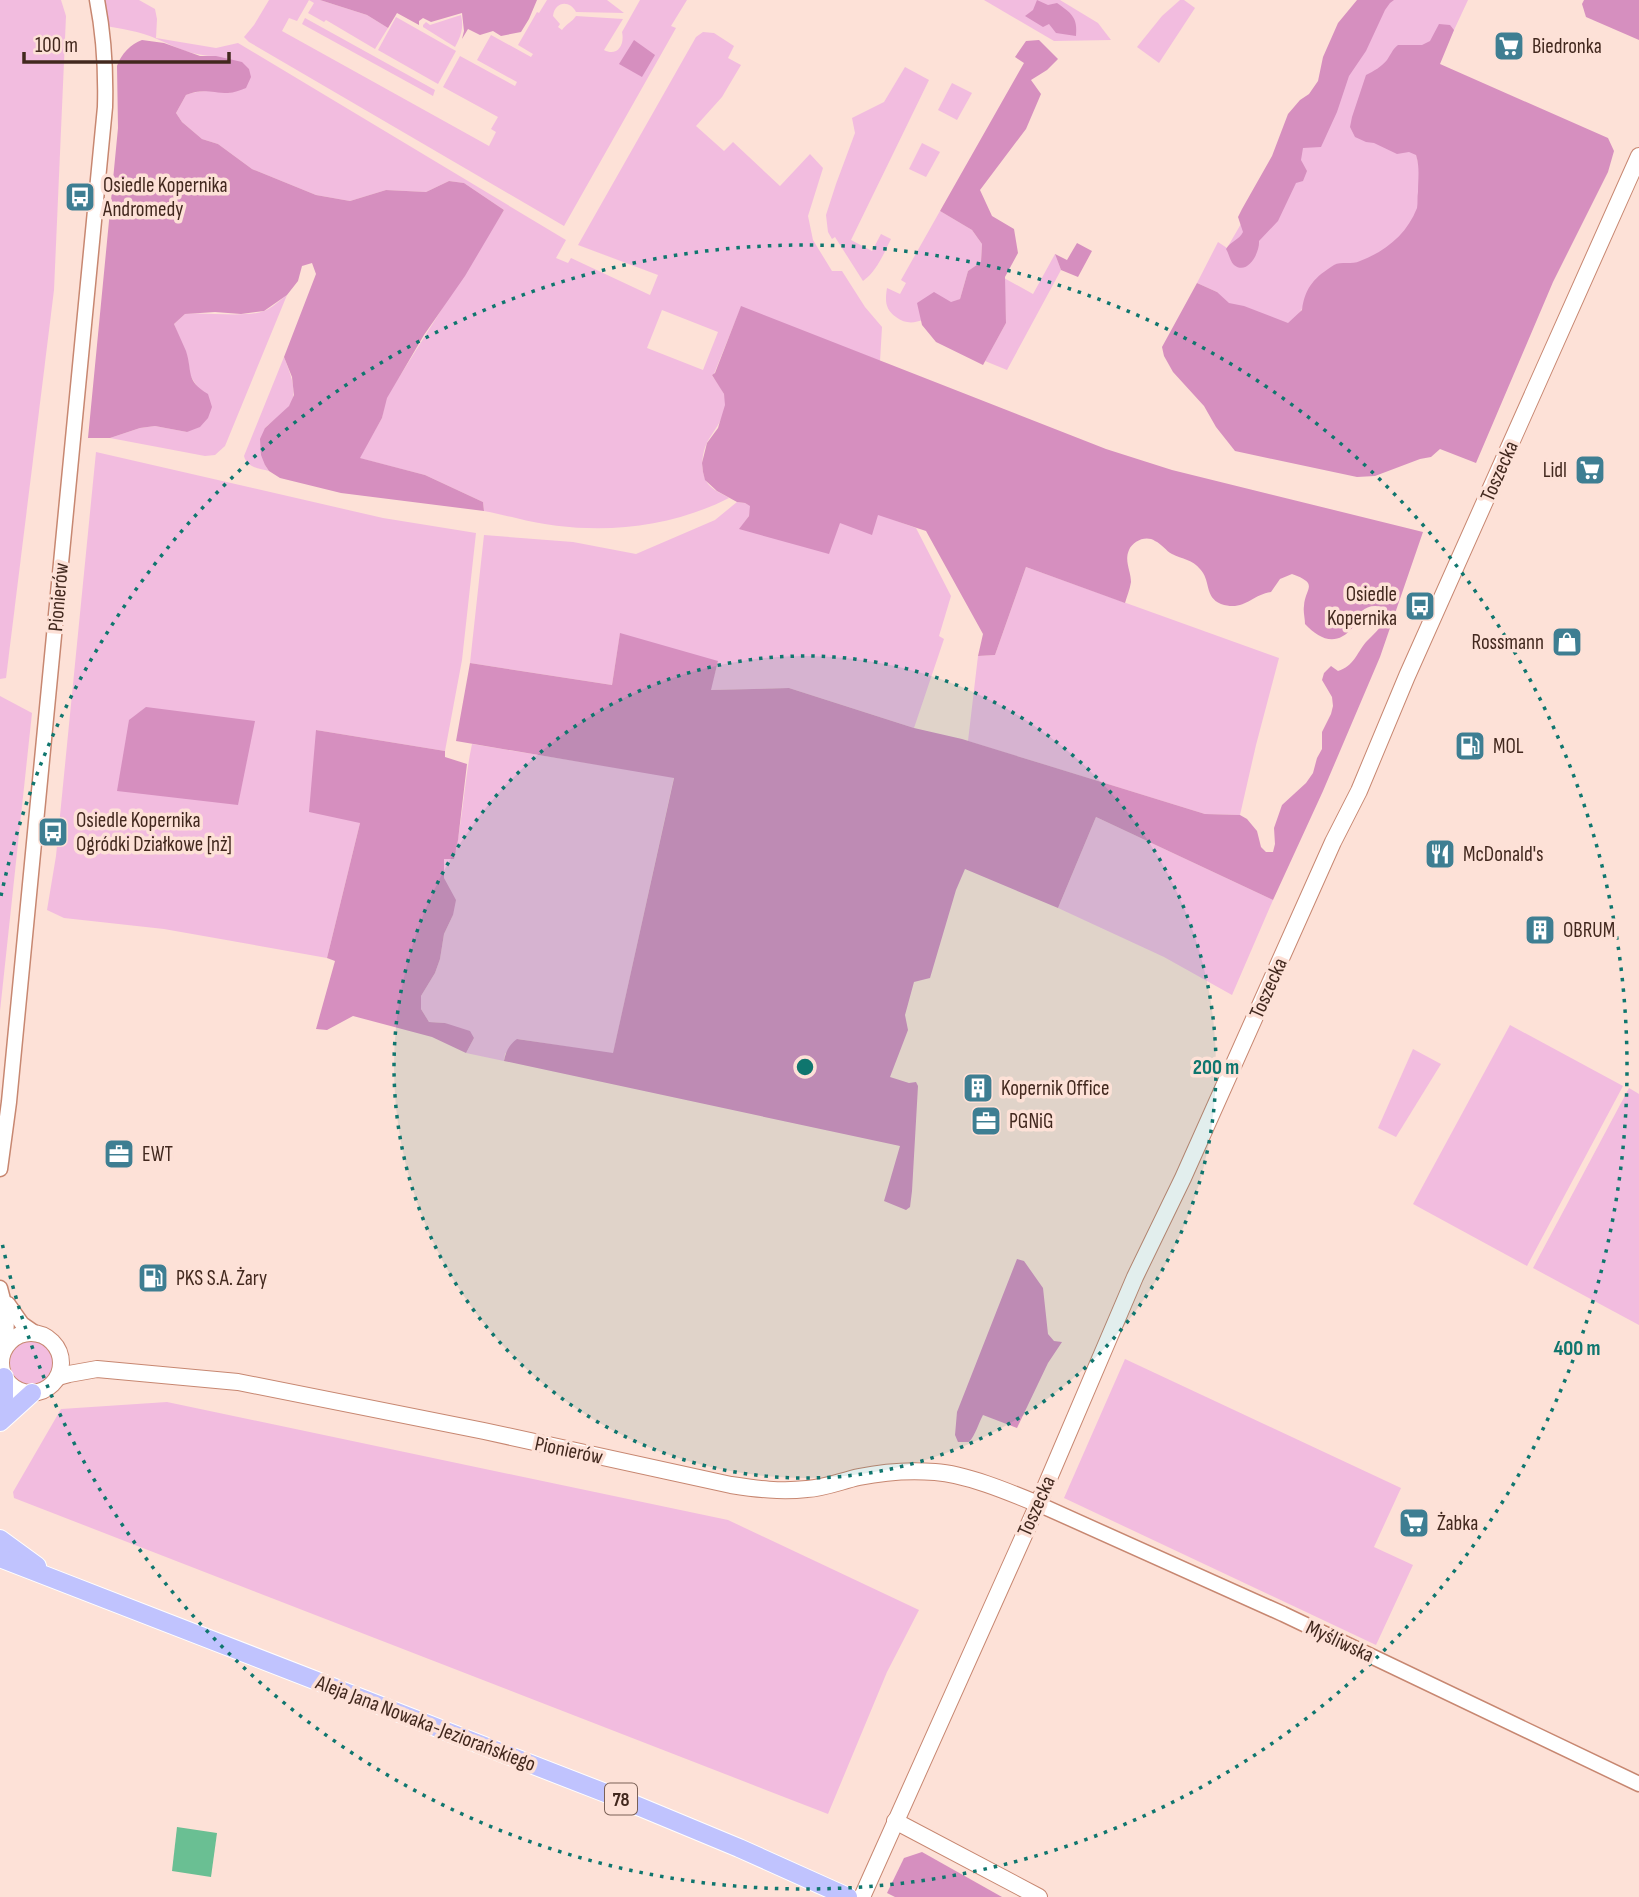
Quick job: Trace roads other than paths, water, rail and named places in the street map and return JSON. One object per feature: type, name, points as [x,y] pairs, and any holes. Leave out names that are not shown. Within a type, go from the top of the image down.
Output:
[{"type":"main road","name":"Toszecka","points":[[865,1891],[1038,1504],[1135,1277],[1183,1178],[1333,842],[1359,791],[1407,676],[1639,156]]},
{"type":"main road","points":[[0,1415],[5,1377],[1,1360],[6,1346],[19,1336],[35,1333],[50,1339],[57,1347],[62,1362],[58,1377],[47,1389],[32,1394],[0,1422]]},
{"type":"main road","name":"Pionierów","points":[[57,1347],[81,1363],[97,1369]]},
{"type":"main road","name":"Pionierów","points":[[58,1377],[97,1369],[216,1379],[260,1386],[744,1487],[777,1491],[808,1489],[831,1486],[858,1477],[937,1472],[998,1488],[1038,1504]]},
{"type":"main road","points":[[5,1377],[17,1390],[32,1394]]},
{"type":"main road","points":[[0,1538],[54,1579]]},
{"type":"main road","name":"Aleja Jana Nowaka-Jeziorańskiego","points":[[0,1558],[621,1799],[848,1897]]},
{"type":"main road","points":[[895,1821],[1039,1897]]},
{"type":"street","name":"Pionierów","points":[[0,1169],[14,1053],[105,107],[105,64],[97,0]]},
{"type":"street","points":[[1,1292],[14,1315],[35,1333]]},
{"type":"street","points":[[1,1292],[7,1315],[6,1346]]},
{"type":"street","name":"Myśliwska","points":[[1038,1504],[1270,1609],[1639,1784]]},
{"type":"place","name":"Biedronka","points":[[1509,46]]},
{"type":"place","name":"Osiedle Kopernika Andromedy","points":[[80,197]]},
{"type":"place","name":"Lidl","points":[[1590,470]]},
{"type":"place","name":"Osiedle Kopernika","points":[[1420,606]]},
{"type":"place","name":"Rossmann","points":[[1567,642]]},
{"type":"place","name":"MOL","points":[[1470,746]]},
{"type":"place","name":"Osiedle Kopernika Ogródki Działkowe [nż]","points":[[53,832]]},
{"type":"place","name":"McDonald's","points":[[1440,854]]},
{"type":"place","name":"OBRUM","points":[[1540,930]]},
{"type":"place","name":"Kopernik Office","points":[[978,1088]]},
{"type":"place","name":"PGNiG","points":[[986,1121]]},
{"type":"place","name":"EWT","points":[[119,1154]]},
{"type":"place","name":"PKS S.A. Żary","points":[[153,1278]]},
{"type":"place","name":"Żabka","points":[[1414,1523]]}]
